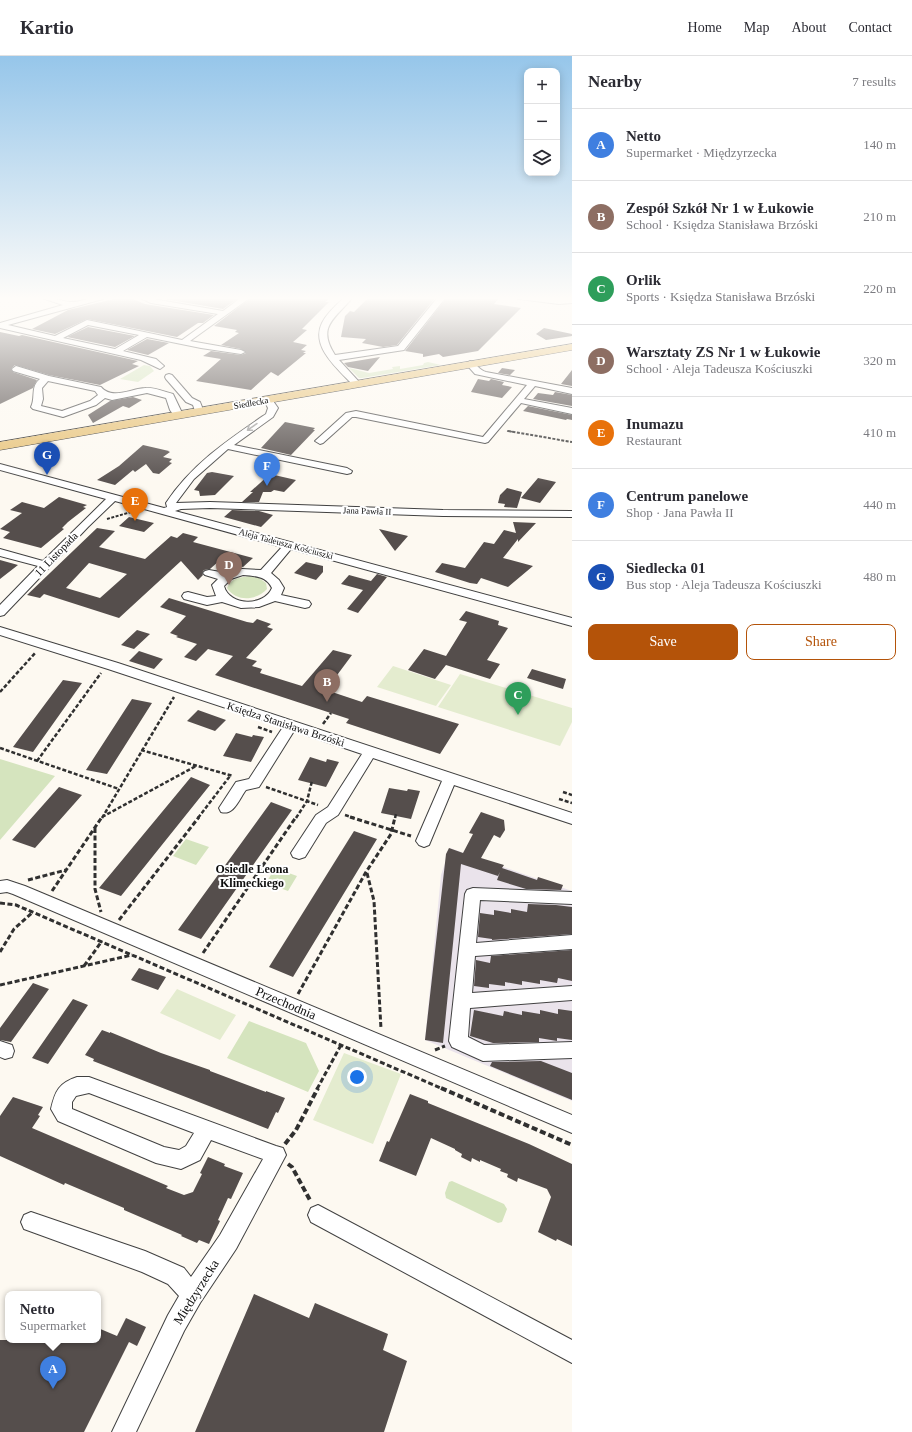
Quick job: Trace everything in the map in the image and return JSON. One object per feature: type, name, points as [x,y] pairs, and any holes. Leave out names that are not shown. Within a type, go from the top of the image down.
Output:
[{"type":"main road","name":"Siedlecka","points":[[0,446],[487,361]]},
{"type":"street","points":[[153,361],[160,366]]},
{"type":"street","points":[[337,361],[357,384]]},
{"type":"street","points":[[470,364],[478,372],[485,374],[572,391]]},
{"type":"street","points":[[16,368],[46,378],[98,389],[102,392],[103,396]]},
{"type":"street","points":[[169,377],[189,400],[189,405],[199,412]]},
{"type":"street","points":[[46,378],[39,382],[37,386],[38,404],[36,407],[63,414],[93,403],[103,396],[112,397],[147,390],[170,396],[173,401],[173,408],[178,415]]},
{"type":"street","points":[[320,441],[349,415],[356,414],[486,440],[532,384]]},
{"type":"street","points":[[168,510],[179,491],[199,470],[226,446],[270,415],[273,408],[268,400]]},
{"type":"street","points":[[518,400],[572,411]]},
{"type":"street","points":[[226,446],[347,471]]},
{"type":"street","name":"Aleja Tadeusza Kościuszki","points":[[0,468],[113,498],[168,510],[289,545],[572,622]]},
{"type":"street","name":"11 Listopada","points":[[0,612],[113,498]]},
{"type":"street","name":"Jana Pawła II","points":[[168,510],[197,505],[228,505],[450,513],[572,514]]},
{"type":"street","points":[[264,574],[289,545]]},
{"type":"street","points":[[0,552],[46,565]]},
{"type":"street","points":[[242,572],[264,574],[275,580],[278,588],[274,597],[265,602],[242,605],[222,598],[218,592],[218,585],[227,577],[242,572]]},
{"type":"street","points":[[209,573],[227,577]]},
{"type":"street","points":[[188,596],[207,601],[222,598]]},
{"type":"street","points":[[274,597],[305,604]]},
{"type":"street","name":"Księdza Stanisława Brzóski","points":[[0,631],[113,666],[572,819]]},
{"type":"street","points":[[226,808],[241,786],[254,783],[291,726]]},
{"type":"street","points":[[300,853],[321,819],[333,810],[370,752]]},
{"type":"street","points":[[424,841],[450,778]]},
{"type":"street","name":"Przechodnia","points":[[3,886],[39,907],[106,932],[191,972],[291,1005],[572,1124]]},
{"type":"street","points":[[572,898],[473,894],[458,1041],[483,1053],[572,1050]]},
{"type":"street","points":[[467,950],[572,942]]},
{"type":"street","points":[[462,1001],[572,993]]},
{"type":"street","points":[[206,1130],[193,1154],[181,1160],[163,1156],[65,1115],[61,1109],[63,1098],[70,1087],[78,1084],[89,1085],[276,1155]]},
{"type":"street","name":"Międzyrzecka","points":[[124,1432],[173,1330],[192,1295],[228,1242],[276,1155]]},
{"type":"street","points":[[318,1215],[572,1352]]},
{"type":"street","points":[[32,1222],[145,1262],[176,1276],[192,1295]]},
{"type":"path","points":[[494,429],[572,442]]},
{"type":"path","points":[[104,520],[134,512],[142,505]]},
{"type":"path","points":[[0,692],[39,648]]},
{"type":"path","points":[[37,761],[103,669]]},
{"type":"path","points":[[0,952],[14,929],[39,907],[102,817],[175,694]]},
{"type":"path","points":[[0,748],[118,789]]},
{"type":"path","points":[[141,750],[254,783],[424,841]]},
{"type":"path","points":[[102,817],[196,766]]},
{"type":"path","points":[[84,966],[106,932],[230,776]]},
{"type":"path","points":[[191,972],[307,801],[312,781]]},
{"type":"path","points":[[563,792],[572,794]]},
{"type":"path","points":[[560,799],[572,803]]},
{"type":"path","points":[[282,1020],[366,872],[392,830],[396,814]]},
{"type":"path","points":[[95,827],[95,889],[106,932]]},
{"type":"path","points":[[3,886],[66,870]]},
{"type":"path","points":[[366,872],[374,901],[382,1043]]},
{"type":"path","points":[[0,903],[39,907],[106,932],[132,955],[191,972],[282,1020],[572,1145]]},
{"type":"path","points":[[0,985],[132,955]]},
{"type":"path","points":[[318,1215],[292,1167],[276,1155],[296,1130],[341,1045]]},
{"type":"shaded area","points":[[450,848],[572,891],[572,1101],[425,1040],[441,875]]},
{"type":"green space","points":[[428,362],[441,365],[362,378],[359,378],[349,368],[369,373],[393,369],[392,367],[400,366],[400,369],[423,365],[424,363]]},
{"type":"green space","points":[[144,365],[150,366],[154,371],[138,382],[120,379]]},
{"type":"green space","points":[[249,576],[259,578],[266,583],[267,589],[252,598],[241,598],[231,593],[227,588],[233,580]]},
{"type":"green space","points":[[393,666],[451,685],[436,706],[377,687]]},
{"type":"green space","points":[[460,674],[572,708],[572,722],[560,746],[438,707]]},
{"type":"green space","points":[[0,759],[55,776],[0,840]]},
{"type":"green space","points":[[186,839],[209,847],[196,865],[173,856]]},
{"type":"green space","points":[[275,868],[297,876],[288,891],[266,883]]},
{"type":"green space","points":[[177,989],[236,1015],[220,1040],[160,1013]]},
{"type":"green space","points":[[249,1021],[306,1043],[319,1071],[308,1092],[227,1058]]},
{"type":"green space","points":[[344,1053],[401,1074],[373,1144],[313,1120]]},
{"type":"green space","points":[[452,1181],[504,1204],[507,1209],[502,1222],[498,1223],[446,1198],[445,1193],[449,1182]]},
{"type":"building","points":[[0,361],[138,361],[132,364],[139,366],[100,385],[49,375],[15,365],[11,369],[13,372],[37,380],[33,388],[0,404]]},
{"type":"building","points":[[218,361],[296,361],[278,376],[271,372],[251,390],[196,381]]},
{"type":"building","points":[[376,361],[368,371],[348,367],[344,363]]},
{"type":"building","points":[[502,368],[515,370],[510,375],[498,373]]},
{"type":"building","points":[[572,370],[572,386],[561,384]]},
{"type":"building","points":[[478,379],[489,381],[491,379],[504,382],[502,385],[512,387],[502,398],[471,392]]},
{"type":"building","points":[[555,392],[572,395],[572,406],[533,399],[538,393],[553,395]]},
{"type":"building","points":[[133,397],[142,400],[129,408],[123,406],[93,423],[88,415],[110,401]]},
{"type":"building","points":[[528,406],[572,415],[572,420],[523,411]]},
{"type":"building","points":[[285,422],[315,428],[313,430],[315,430],[291,455],[261,448]]},
{"type":"building","points":[[143,445],[169,451],[170,452],[163,457],[172,459],[169,462],[172,463],[159,474],[153,473],[146,464],[135,472],[133,470],[115,485],[97,480],[119,466]]},
{"type":"building","points":[[212,472],[234,476],[215,495],[200,496],[199,491],[194,490],[207,473]]},
{"type":"building","points":[[270,474],[296,480],[284,492],[274,490],[271,492],[263,492],[259,502],[242,502],[253,492],[250,492]]},
{"type":"building","points":[[538,478],[556,482],[540,503],[521,498]]},
{"type":"building","points":[[507,488],[522,492],[517,508],[504,507],[505,504],[498,503],[500,495]]},
{"type":"building","points":[[59,497],[87,505],[83,507],[86,508],[68,522],[62,528],[64,529],[41,548],[3,538],[10,532],[0,529],[22,513],[10,510],[22,502],[44,508]]},
{"type":"building","points":[[232,510],[259,511],[273,515],[261,527],[224,517]]},
{"type":"building","points":[[129,517],[154,523],[144,532],[119,526]]},
{"type":"building","points":[[513,522],[536,523],[518,542],[518,539],[503,558],[533,566],[508,587],[481,578],[477,584],[470,583],[435,572],[442,563],[465,568],[484,542],[494,544],[504,530],[516,533]]},
{"type":"building","points":[[97,528],[115,531],[99,547],[145,559],[171,536],[177,538],[183,533],[198,537],[193,542],[253,558],[243,567],[219,561],[210,569],[204,570],[202,573],[203,575],[198,580],[181,561],[119,618],[44,594],[40,598],[27,595]],"holes":[[[89,563],[127,574],[100,598],[66,588]]]},
{"type":"building","points":[[379,529],[408,536],[395,551]]},
{"type":"building","points":[[0,560],[18,565],[0,579]]},
{"type":"building","points":[[306,562],[323,566],[323,572],[316,580],[294,573]]},
{"type":"building","points":[[377,574],[387,577],[358,613],[347,609],[363,590],[341,584],[349,575],[371,581]]},
{"type":"building","points":[[169,598],[247,622],[253,623],[257,619],[271,624],[267,627],[273,629],[246,658],[257,661],[252,666],[262,669],[260,673],[302,686],[333,650],[352,655],[326,690],[362,702],[367,696],[459,724],[440,754],[346,723],[349,719],[215,675],[233,656],[208,649],[196,661],[184,657],[197,644],[176,637],[178,636],[170,633],[186,616],[160,607]]},
{"type":"building","points":[[466,611],[499,621],[498,625],[508,628],[487,660],[500,664],[490,679],[446,665],[435,679],[408,670],[424,649],[446,656],[467,622],[459,620]]},
{"type":"building","points":[[137,630],[150,634],[134,649],[121,645]]},
{"type":"building","points":[[139,651],[163,659],[154,669],[129,661]]},
{"type":"building","points":[[532,669],[566,679],[563,689],[527,678]]},
{"type":"building","points":[[63,680],[82,683],[33,752],[13,747]]},
{"type":"building","points":[[132,699],[152,703],[107,774],[86,770]]},
{"type":"building","points":[[198,710],[226,720],[215,731],[187,721]]},
{"type":"building","points":[[236,733],[252,737],[253,735],[264,737],[251,762],[223,756]]},
{"type":"building","points":[[310,757],[326,762],[327,759],[339,762],[326,787],[298,780]]},
{"type":"building","points":[[191,777],[210,785],[121,896],[99,888]]},
{"type":"building","points":[[59,787],[82,795],[35,848],[12,840]]},
{"type":"building","points":[[389,788],[407,791],[408,789],[420,791],[411,819],[381,813]]},
{"type":"building","points":[[271,802],[292,810],[201,939],[178,930]]},
{"type":"building","points":[[481,812],[504,820],[505,830],[500,838],[494,835],[481,858],[504,865],[502,868],[537,880],[538,877],[563,885],[561,890],[526,889],[497,880],[500,872],[498,876],[461,864],[443,1043],[425,1040],[446,854],[449,848],[463,853],[473,834],[469,833]]},
{"type":"building","points":[[354,831],[377,839],[293,977],[269,967]]},
{"type":"building","points":[[528,904],[572,907],[572,934],[492,940],[478,937],[480,913],[494,915],[494,910],[511,913],[511,909],[527,912]]},
{"type":"building","points":[[572,950],[572,981],[558,978],[557,983],[540,980],[540,984],[522,981],[522,985],[505,982],[505,986],[489,984],[489,988],[474,986],[476,960],[490,963],[491,956]]},
{"type":"building","points":[[139,968],[166,977],[158,990],[131,980]]},
{"type":"building","points":[[33,983],[49,989],[11,1042],[0,1040],[0,1028]]},
{"type":"building","points":[[73,999],[88,1005],[48,1064],[32,1058]]},
{"type":"building","points":[[558,1009],[572,1011],[572,1040],[557,1038],[557,1041],[539,1038],[539,1042],[493,1043],[470,1036],[474,1010],[503,1016],[504,1011],[522,1015],[522,1011],[540,1014],[540,1010],[558,1014]]},
{"type":"building","points":[[102,1030],[285,1098],[268,1129],[93,1061],[94,1059],[85,1055]]},
{"type":"building","points":[[541,1061],[572,1073],[572,1100],[490,1066],[492,1062]]},
{"type":"building","points":[[410,1094],[428,1101],[428,1103],[529,1144],[572,1164],[572,1246],[557,1239],[556,1241],[538,1232],[551,1197],[547,1189],[518,1178],[517,1182],[507,1177],[508,1174],[500,1171],[501,1169],[480,1160],[480,1162],[472,1158],[471,1162],[461,1157],[462,1154],[455,1149],[431,1138],[416,1176],[379,1161]]},
{"type":"building","points":[[13,1097],[43,1107],[38,1115],[40,1116],[32,1128],[168,1186],[166,1188],[184,1195],[193,1192],[208,1157],[225,1164],[224,1166],[243,1173],[231,1199],[228,1198],[218,1220],[220,1221],[209,1244],[199,1240],[197,1243],[124,1210],[124,1208],[65,1183],[64,1185],[0,1156],[0,1116]]},
{"type":"building","points":[[254,1294],[309,1318],[315,1303],[388,1334],[383,1350],[407,1361],[384,1432],[195,1432]]},
{"type":"building","points":[[126,1318],[146,1327],[137,1346],[129,1342],[84,1432],[0,1432],[0,1340],[5,1340],[5,1343],[101,1343],[101,1329],[117,1336]]},
{"type":"place","name":"Siedlecka 01","points":[[47,475]]},
{"type":"place","name":"Centrum panelowe","points":[[267,486]]},
{"type":"place","name":"Inumazu","points":[[135,521]]},
{"type":"place","name":"Warsztaty ZS Nr 1 w Łukowie","points":[[229,585]]},
{"type":"place","name":"Zespół Szkół Nr 1 w Łukowie","points":[[327,702]]},
{"type":"place","name":"Orlik","points":[[518,715]]},
{"type":"place","name":"Netto","points":[[53,1389]]},
{"type":"district","name":"Osiedle Leona Klimeckiego","points":[[252,876]]}]
